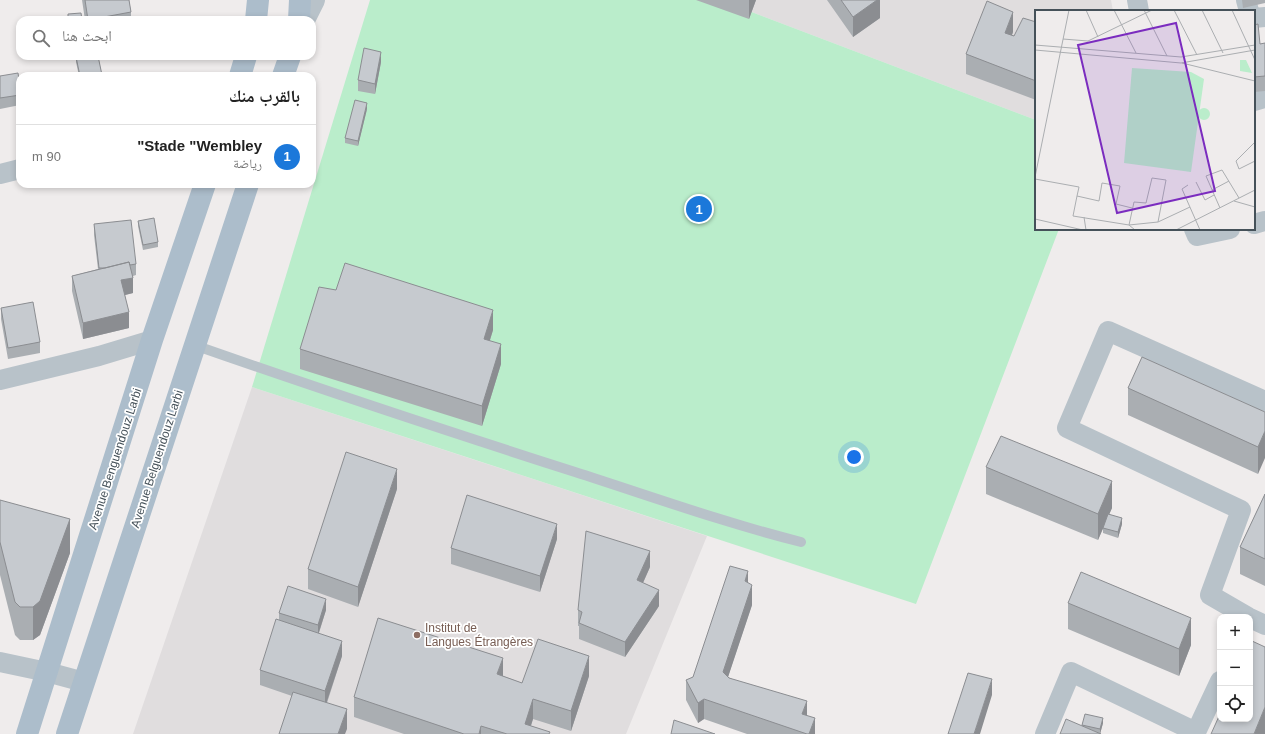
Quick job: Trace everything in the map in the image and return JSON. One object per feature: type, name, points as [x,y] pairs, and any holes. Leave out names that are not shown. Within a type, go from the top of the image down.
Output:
[{"type":"main road","points":[[256,16],[258,0]]},
{"type":"main road","points":[[299,16],[300,0]]},
{"type":"main road","points":[[241,72],[245,60]]},
{"type":"main road","points":[[285,72],[289,60]]},
{"type":"main road","name":"Avenue Benguendouz Larbi","points":[[27,734],[152,340],[204,188]]},
{"type":"main road","name":"Avenue Belguendouz Larbi","points":[[67,734],[247,188]]},
{"type":"street","points":[[306,16],[314,0]]},
{"type":"street","points":[[1137,0],[1139,10]]},
{"type":"street","points":[[1246,0],[1249,10]]},
{"type":"street","points":[[1255,18],[1265,17]]},
{"type":"street","points":[[1255,101],[1265,98]]},
{"type":"street","points":[[0,174],[16,170]]},
{"type":"street","points":[[1255,224],[1265,221]]},
{"type":"street","points":[[1194,230],[1197,236],[1225,230]]},
{"type":"street","points":[[1242,614],[1210,595],[1241,510],[1067,428],[1108,331],[1265,401]]},
{"type":"street","points":[[0,380],[99,356],[152,340]]},
{"type":"street","points":[[1253,620],[1265,625]]},
{"type":"street","points":[[0,662],[84,682]]},
{"type":"street","points":[[1046,734],[1071,672],[1196,732],[1218,686]]},
{"type":"lane","points":[[194,345],[317,388],[527,457],[758,531],[801,542]]},
{"type":"shaded area","points":[[720,0],[1111,0],[1113,10],[1035,10],[1035,120]]},
{"type":"shaded area","name":"Institut de Langues Étrangères","points":[[252,387],[707,536],[626,734],[133,734]]},
{"type":"green space","points":[[370,0],[720,0],[1035,120],[1035,230],[1059,230],[916,604],[252,387],[313,188],[316,188],[316,177]]},
{"type":"building","points":[[85,0],[129,0],[131,12],[110,16],[87,16]]},
{"type":"building","points":[[841,0],[877,0],[853,17]]},
{"type":"building","points":[[987,1],[1013,12],[1005,33],[1014,36],[1023,18],[1035,22],[1035,81],[966,54]]},
{"type":"building","points":[[81,13],[81,16],[68,16],[68,14]]},
{"type":"building","points":[[1258,24],[1260,44],[1265,43],[1265,76],[1255,77],[1255,25]]},
{"type":"building","points":[[364,48],[381,52],[375,84],[358,80]]},
{"type":"building","points":[[77,60],[99,60],[101,72],[79,72]]},
{"type":"building","points":[[16,73],[16,96],[0,98],[0,76]]},
{"type":"building","points":[[355,100],[367,103],[358,141],[345,138]]},
{"type":"building","points":[[154,218],[158,242],[143,245],[138,221]]},
{"type":"building","points":[[131,220],[136,264],[130,265],[129,262],[99,268],[94,224]]},
{"type":"building","points":[[129,262],[133,278],[121,280],[129,312],[83,323],[72,276]]},
{"type":"building","points":[[345,263],[493,310],[484,339],[501,344],[482,406],[300,349],[319,287],[336,290]]},
{"type":"building","points":[[33,302],[40,342],[8,348],[1,308]]},
{"type":"building","points":[[1142,357],[1265,412],[1265,431],[1258,447],[1128,388]]},
{"type":"building","points":[[1001,436],[1112,481],[1098,514],[986,467]]},
{"type":"building","points":[[346,452],[397,469],[358,587],[308,569]]},
{"type":"building","points":[[1265,494],[1265,559],[1240,547]]},
{"type":"building","points":[[467,495],[557,524],[540,576],[451,548]]},
{"type":"building","points":[[0,500],[70,519],[40,601],[33,607],[20,607],[15,602],[0,542]]},
{"type":"building","points":[[1108,514],[1122,518],[1118,532],[1103,528]]},
{"type":"building","points":[[586,531],[650,551],[637,580],[659,590],[625,642],[579,623],[582,612],[578,610]]},
{"type":"building","points":[[730,566],[748,571],[745,581],[752,585],[723,672],[729,678],[807,701],[802,714],[815,718],[809,734],[704,699],[698,703],[686,680],[693,677]]},
{"type":"building","points":[[1081,572],[1191,618],[1179,649],[1068,603]]},
{"type":"building","points":[[288,586],[326,599],[318,625],[279,613]]},
{"type":"building","points":[[378,618],[503,658],[497,674],[522,683],[538,639],[589,656],[571,711],[533,699],[525,724],[550,732],[549,734],[507,734],[481,726],[479,734],[464,734],[354,697]]},
{"type":"building","points":[[276,619],[342,641],[325,691],[260,670]]},
{"type":"building","points":[[1253,641],[1265,647],[1265,707],[1254,734],[1211,734],[1217,721],[1217,722],[1253,722]]},
{"type":"building","points":[[968,673],[992,679],[974,734],[948,734]]},
{"type":"building","points":[[293,692],[347,709],[338,734],[279,734]]},
{"type":"building","points":[[1085,714],[1103,718],[1100,729],[1082,725]]},
{"type":"building","points":[[1066,719],[1101,734],[1060,734]]},
{"type":"building","points":[[674,720],[715,734],[671,734]]},
{"type":"place","name":"Stade \"Wembley\"","points":[[699,209]]},
{"type":"place","name":"Institut de Langues Étrangères","points":[[417,635]]}]
